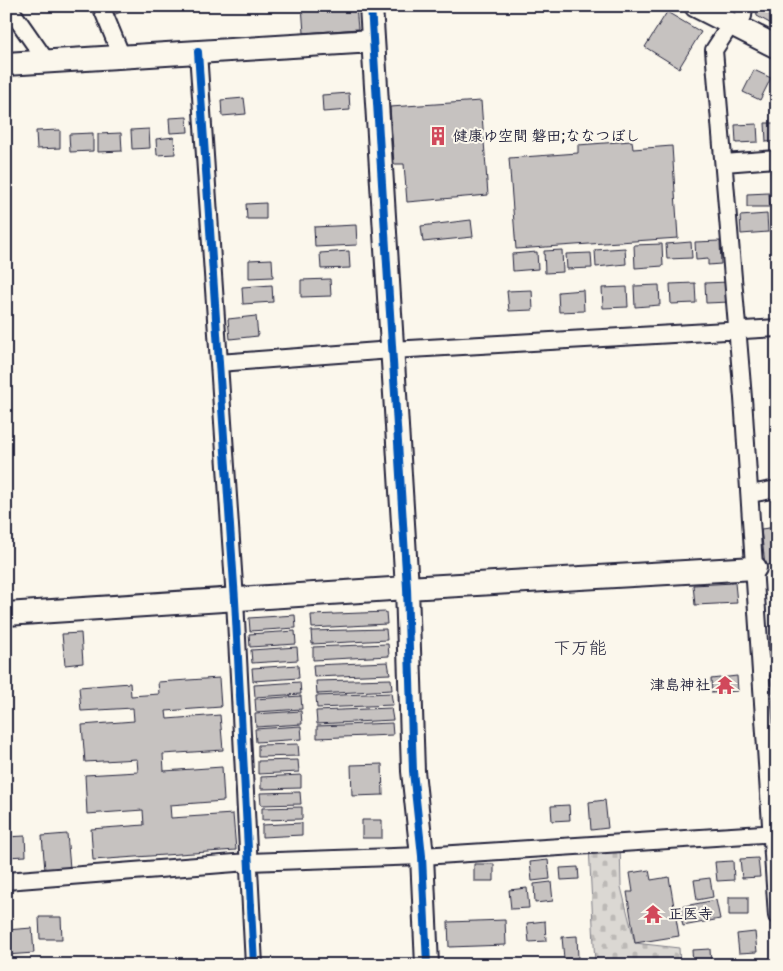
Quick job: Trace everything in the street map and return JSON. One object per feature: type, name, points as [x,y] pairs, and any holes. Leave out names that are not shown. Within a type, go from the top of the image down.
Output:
[{"type":"street","points":[[8,6],[47,62]]},
{"type":"street","points":[[100,6],[122,57]]},
{"type":"street","points":[[371,6],[407,588],[413,771],[422,856],[427,965]]},
{"type":"street","points":[[696,6],[737,19],[777,47]]},
{"type":"street","points":[[737,19],[714,50],[738,330],[755,568],[769,666],[777,916]]},
{"type":"street","points":[[6,64],[373,41]]},
{"type":"street","points":[[198,52],[235,600],[254,965]]},
{"type":"street","points":[[724,163],[777,160]]},
{"type":"street","points":[[219,363],[392,350],[777,328]]},
{"type":"street","points":[[750,494],[777,489]]},
{"type":"street","points":[[6,614],[755,568]]},
{"type":"street","points":[[6,881],[248,862],[422,856],[774,833]]},
{"type":"green space","points":[[620,843],[621,887],[635,943],[679,948],[680,965],[595,965],[589,845]]},
{"type":"building","points":[[110,6],[136,6],[113,15]]},
{"type":"building","points":[[302,6],[356,6],[358,29],[304,33]]},
{"type":"building","points":[[756,6],[777,6],[777,27],[757,16]]},
{"type":"building","points":[[667,12],[701,32],[679,68],[645,47]]},
{"type":"building","points":[[754,70],[771,78],[760,100],[743,92]]},
{"type":"building","points":[[349,93],[350,110],[323,112],[322,95]]},
{"type":"building","points":[[244,98],[246,114],[222,116],[221,100]]},
{"type":"building","name":"健康ゆ空間 磐田;ななつぼし","points":[[481,101],[488,195],[407,202],[404,164],[394,164],[390,107]]},
{"type":"building","points":[[187,117],[188,132],[170,133],[169,118]]},
{"type":"building","points":[[765,123],[777,123],[777,141],[766,142]]},
{"type":"building","points":[[757,124],[758,142],[736,143],[735,125]]},
{"type":"building","points":[[149,129],[150,148],[132,149],[131,130]]},
{"type":"building","points":[[60,130],[60,148],[37,149],[36,131]]},
{"type":"building","points":[[93,133],[93,151],[70,152],[69,134]]},
{"type":"building","points":[[121,133],[122,151],[98,152],[98,134]]},
{"type":"building","points":[[174,137],[175,154],[157,155],[156,139]]},
{"type":"building","points":[[632,141],[633,149],[672,146],[678,238],[516,249],[509,158],[578,153],[578,145]]},
{"type":"building","points":[[770,163],[777,163],[777,181],[771,181]]},
{"type":"building","points":[[769,193],[770,207],[747,207],[747,194]]},
{"type":"building","points":[[266,203],[266,219],[247,219],[246,204]]},
{"type":"building","points":[[767,214],[768,232],[741,234],[740,216]]},
{"type":"building","points":[[471,220],[473,237],[423,242],[421,226]]},
{"type":"building","points":[[356,225],[357,245],[315,247],[314,227]]},
{"type":"building","points":[[720,241],[721,264],[708,265],[708,259],[696,260],[695,242]]},
{"type":"building","points":[[691,242],[692,258],[667,259],[666,244]]},
{"type":"building","points":[[662,244],[663,266],[635,268],[634,245]]},
{"type":"building","points":[[625,248],[626,264],[596,267],[595,250]]},
{"type":"building","points":[[562,250],[563,272],[545,273],[544,251]]},
{"type":"building","points":[[349,251],[350,268],[321,269],[320,253]]},
{"type":"building","points":[[537,252],[538,269],[513,271],[512,254]]},
{"type":"building","points":[[591,253],[592,268],[567,269],[566,254]]},
{"type":"building","points":[[272,259],[273,277],[249,278],[249,260]]},
{"type":"building","points":[[330,279],[331,296],[301,297],[301,280]]},
{"type":"building","points":[[729,282],[730,302],[706,303],[705,283]]},
{"type":"building","points":[[695,283],[696,303],[671,304],[670,284]]},
{"type":"building","points":[[272,285],[273,302],[243,304],[242,287]]},
{"type":"building","points":[[659,285],[660,305],[635,307],[634,286]]},
{"type":"building","points":[[627,287],[628,307],[603,308],[602,288]]},
{"type":"building","points":[[532,290],[533,310],[509,311],[507,291]]},
{"type":"building","points":[[583,290],[584,311],[559,312],[558,292]]},
{"type":"building","points":[[256,316],[258,336],[230,339],[228,319]]},
{"type":"building","points":[[777,527],[777,564],[765,565],[761,529]]},
{"type":"building","points":[[735,583],[737,603],[695,605],[693,585]]},
{"type":"building","points":[[386,612],[387,624],[312,628],[311,615]]},
{"type":"building","points":[[295,615],[296,628],[250,631],[249,618]]},
{"type":"building","points":[[386,629],[387,640],[312,644],[311,631]]},
{"type":"building","points":[[295,631],[296,644],[250,647],[249,634]]},
{"type":"building","points":[[81,633],[83,663],[65,665],[62,634]]},
{"type":"building","points":[[388,644],[389,656],[313,660],[313,647]]},
{"type":"building","points":[[297,647],[298,660],[252,663],[251,650]]},
{"type":"building","points":[[388,662],[390,674],[314,677],[313,665]]},
{"type":"building","points":[[298,665],[299,678],[253,681],[252,668]]},
{"type":"building","points":[[777,668],[777,692],[773,693],[771,669]]},
{"type":"building","name":"津島神社","points":[[737,676],[738,691],[712,693],[711,679]]},
{"type":"building","points":[[219,678],[221,707],[166,711],[167,719],[220,715],[223,750],[163,754],[164,771],[222,767],[224,801],[170,805],[171,818],[233,814],[236,850],[93,860],[91,829],[144,825],[143,810],[87,814],[85,775],[138,772],[137,759],[85,762],[82,725],[134,721],[133,708],[81,711],[79,687],[130,683],[131,696],[159,694],[158,682]]},
{"type":"building","points":[[391,679],[392,690],[317,694],[316,681]]},
{"type":"building","points":[[300,682],[301,694],[255,697],[254,685]]},
{"type":"building","points":[[391,693],[393,705],[317,708],[316,696]]},
{"type":"building","points":[[301,696],[302,709],[256,712],[255,699]]},
{"type":"building","points":[[391,708],[393,720],[317,724],[316,711]]},
{"type":"building","points":[[301,711],[302,724],[256,727],[255,714]]},
{"type":"building","points":[[392,723],[393,735],[317,738],[317,726]]},
{"type":"building","points":[[301,726],[302,739],[256,742],[255,729]]},
{"type":"building","points":[[298,744],[299,756],[258,757],[258,745]]},
{"type":"building","points":[[298,760],[299,772],[258,774],[258,761]]},
{"type":"building","points":[[382,764],[383,795],[352,796],[351,765]]},
{"type":"building","points":[[301,775],[301,788],[261,789],[261,777]]},
{"type":"building","points":[[300,792],[301,804],[261,805],[260,793]]},
{"type":"building","points":[[605,800],[608,828],[591,830],[589,802]]},
{"type":"building","points":[[569,805],[570,820],[552,821],[551,806]]},
{"type":"building","points":[[302,807],[302,819],[262,820],[262,808]]},
{"type":"building","points":[[362,820],[382,820],[382,838],[362,838]]},
{"type":"building","points":[[302,823],[302,835],[262,837],[262,825]]},
{"type":"building","points":[[67,834],[70,868],[45,870],[42,836]]},
{"type":"building","points":[[25,836],[26,856],[6,857],[6,837]]},
{"type":"building","points":[[758,858],[760,877],[742,878],[740,859]]},
{"type":"building","points":[[548,860],[550,879],[532,881],[530,862]]},
{"type":"building","points":[[733,861],[734,880],[717,881],[715,862]]},
{"type":"building","points":[[474,864],[494,864],[494,881],[474,881]]},
{"type":"building","points":[[578,867],[579,879],[561,880],[560,868]]},
{"type":"building","name":"正医寺","points":[[649,870],[651,880],[669,877],[679,936],[635,943],[627,892],[633,892],[630,873]]},
{"type":"building","points":[[710,878],[713,897],[697,900],[694,880]]},
{"type":"building","points":[[551,882],[553,901],[535,903],[534,884]]},
{"type":"building","points":[[527,888],[529,908],[511,909],[509,890]]},
{"type":"building","points":[[729,897],[748,897],[748,915],[729,915]]},
{"type":"building","points":[[716,900],[720,919],[683,926],[679,907]]},
{"type":"building","points":[[39,917],[61,917],[62,939],[40,939]]},
{"type":"building","points":[[505,920],[506,945],[449,947],[448,922]]},
{"type":"building","points":[[545,921],[546,941],[529,942],[527,923]]},
{"type":"building","points":[[32,928],[34,953],[6,955],[6,930]]},
{"type":"building","points":[[755,932],[757,952],[739,953],[737,934]]},
{"type":"building","points":[[577,936],[578,958],[564,959],[562,937]]},
{"type":"building","points":[[710,949],[711,965],[693,965],[692,950]]},
{"type":"cycle path","points":[[371,6],[407,588],[413,771],[422,856],[427,965]]},
{"type":"cycle path","points":[[198,52],[235,600],[254,965]]},
{"type":"place","name":"健康ゆ空間 磐田;ななつぼし","points":[[438,136]]},
{"type":"place","name":"津島神社","points":[[725,685]]},
{"type":"place","name":"正医寺","points":[[653,914]]},
{"type":"district","name":"下万能","points":[[580,648]]}]
